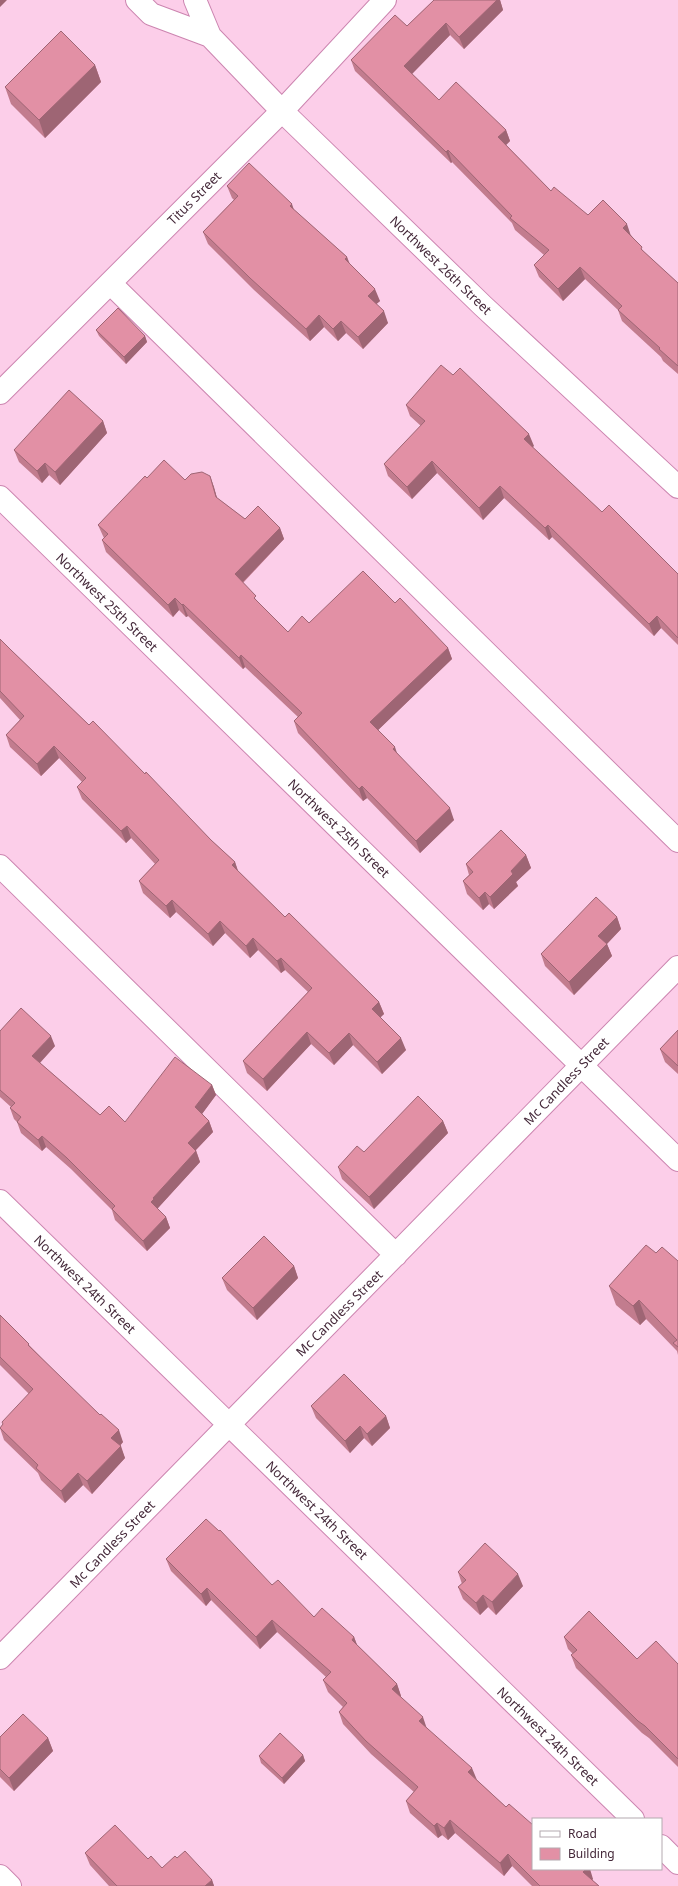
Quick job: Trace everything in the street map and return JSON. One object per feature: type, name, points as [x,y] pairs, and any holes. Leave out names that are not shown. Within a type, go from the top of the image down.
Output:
[{"type":"street","name":"Northwest 26th Street","points":[[137,0],[151,14],[210,36]]},
{"type":"street","name":"Northwest 26th Street","points":[[196,0],[210,36],[282,111],[483,306],[678,487]]},
{"type":"street","name":"Titus Street","points":[[0,393],[282,111],[385,0]]},
{"type":"street","points":[[110,284],[678,840]]},
{"type":"street","name":"Northwest 25th Street","points":[[0,497],[678,1160]]},
{"type":"street","points":[[0,866],[396,1255]]},
{"type":"street","name":"Mc Candless Street","points":[[0,1658],[678,967]]},
{"type":"street","name":"Northwest 24th Street","points":[[0,1201],[632,1818]]},
{"type":"street","points":[[662,1847],[678,1863]]},
{"type":"street","points":[[0,1876],[10,1886]]},
{"type":"building","points":[[434,0],[497,0],[459,37],[446,23],[404,66],[439,100],[456,82],[506,130],[498,137],[551,191],[554,187],[588,215],[603,200],[627,224],[623,228],[642,247],[641,249],[678,283],[678,366],[618,310],[622,306],[580,267],[558,289],[534,265],[549,250],[510,218],[512,216],[448,150],[446,152],[351,60],[395,15],[407,26]]},
{"type":"building","points":[[61,31],[95,65],[39,120],[5,87]]},
{"type":"building","points":[[249,163],[292,204],[290,206],[347,257],[345,259],[375,289],[368,296],[384,311],[358,337],[341,321],[333,329],[319,315],[306,329],[250,278],[203,232],[238,196],[227,186]]},
{"type":"building","points":[[118,308],[145,336],[124,357],[96,330]]},
{"type":"building","points":[[441,365],[453,375],[460,368],[529,434],[524,439],[602,512],[609,505],[678,574],[678,638],[657,616],[649,624],[548,525],[545,528],[500,486],[479,508],[432,461],[407,487],[384,464],[425,421],[406,405]]},
{"type":"building","points":[[69,390],[103,421],[55,472],[45,463],[37,471],[14,450]]},
{"type":"building","points":[[164,460],[185,480],[191,474],[202,472],[210,476],[216,497],[245,519],[258,506],[280,528],[235,574],[256,596],[254,598],[288,632],[302,616],[309,623],[363,571],[395,603],[400,598],[448,648],[370,722],[395,747],[393,749],[450,808],[416,841],[362,786],[359,789],[294,721],[302,713],[241,655],[239,658],[183,604],[182,605],[175,598],[168,605],[102,540],[108,534],[98,525],[145,476],[147,478]]},
{"type":"building","points":[[0,639],[89,725],[93,721],[145,774],[146,772],[211,840],[235,862],[232,865],[285,917],[289,913],[379,1002],[372,1009],[401,1038],[377,1062],[349,1033],[329,1053],[307,1032],[263,1079],[243,1061],[312,988],[281,958],[277,961],[253,938],[246,946],[220,921],[208,934],[172,900],[166,906],[139,881],[159,860],[127,826],[121,831],[77,787],[86,778],[54,746],[37,764],[6,735],[24,716],[0,691]]},
{"type":"building","points":[[501,830],[526,855],[511,871],[513,874],[490,897],[485,892],[479,898],[463,881],[473,872],[466,864]]},
{"type":"building","points":[[596,897],[617,917],[598,936],[607,944],[569,982],[541,954]]},
{"type":"building","points":[[21,1008],[51,1036],[32,1056],[100,1115],[109,1106],[125,1122],[175,1057],[212,1085],[195,1107],[209,1121],[188,1143],[196,1151],[153,1198],[154,1199],[151,1202],[166,1217],[143,1241],[112,1209],[115,1206],[67,1158],[42,1136],[38,1140],[17,1122],[21,1117],[10,1108],[15,1103],[0,1090],[0,1031]]},
{"type":"building","points":[[678,1030],[678,1066],[660,1049]]},
{"type":"building","points":[[418,1096],[443,1121],[369,1197],[338,1167],[357,1146],[364,1152]]},
{"type":"building","points":[[264,1236],[294,1266],[253,1308],[222,1278]]},
{"type":"building","points":[[646,1245],[656,1253],[662,1247],[678,1261],[678,1347],[673,1343],[677,1340],[639,1300],[633,1306],[609,1286]]},
{"type":"building","points":[[0,1315],[29,1344],[28,1345],[100,1415],[101,1414],[119,1430],[111,1438],[121,1446],[87,1481],[78,1473],[61,1491],[36,1468],[38,1465],[0,1428],[3,1424],[2,1422],[33,1389],[0,1357]]},
{"type":"building","points":[[344,1374],[386,1416],[367,1434],[360,1426],[345,1441],[311,1406]]},
{"type":"building","points":[[206,1519],[219,1531],[220,1530],[272,1585],[278,1580],[314,1617],[322,1608],[354,1637],[352,1640],[397,1684],[392,1689],[423,1717],[419,1721],[472,1768],[468,1772],[506,1807],[509,1804],[532,1824],[532,1870],[585,1870],[583,1872],[599,1886],[540,1886],[508,1854],[500,1863],[450,1820],[444,1828],[437,1823],[434,1826],[406,1801],[418,1787],[366,1741],[339,1712],[347,1703],[323,1680],[331,1672],[272,1620],[256,1637],[207,1588],[201,1594],[166,1559]]},
{"type":"building","points":[[485,1543],[518,1574],[492,1602],[483,1595],[476,1603],[458,1587],[466,1580],[458,1572]]},
{"type":"building","points":[[589,1611],[637,1659],[656,1641],[678,1664],[678,1759],[571,1655],[577,1650],[564,1637]]},
{"type":"building","points":[[23,1714],[48,1738],[9,1778],[0,1769],[0,1737]]},
{"type":"building","points":[[280,1733],[303,1755],[282,1778],[259,1756]]},
{"type":"building","points":[[115,1825],[148,1859],[151,1856],[162,1868],[175,1856],[177,1858],[185,1851],[212,1880],[205,1886],[117,1886],[85,1853]]}]
